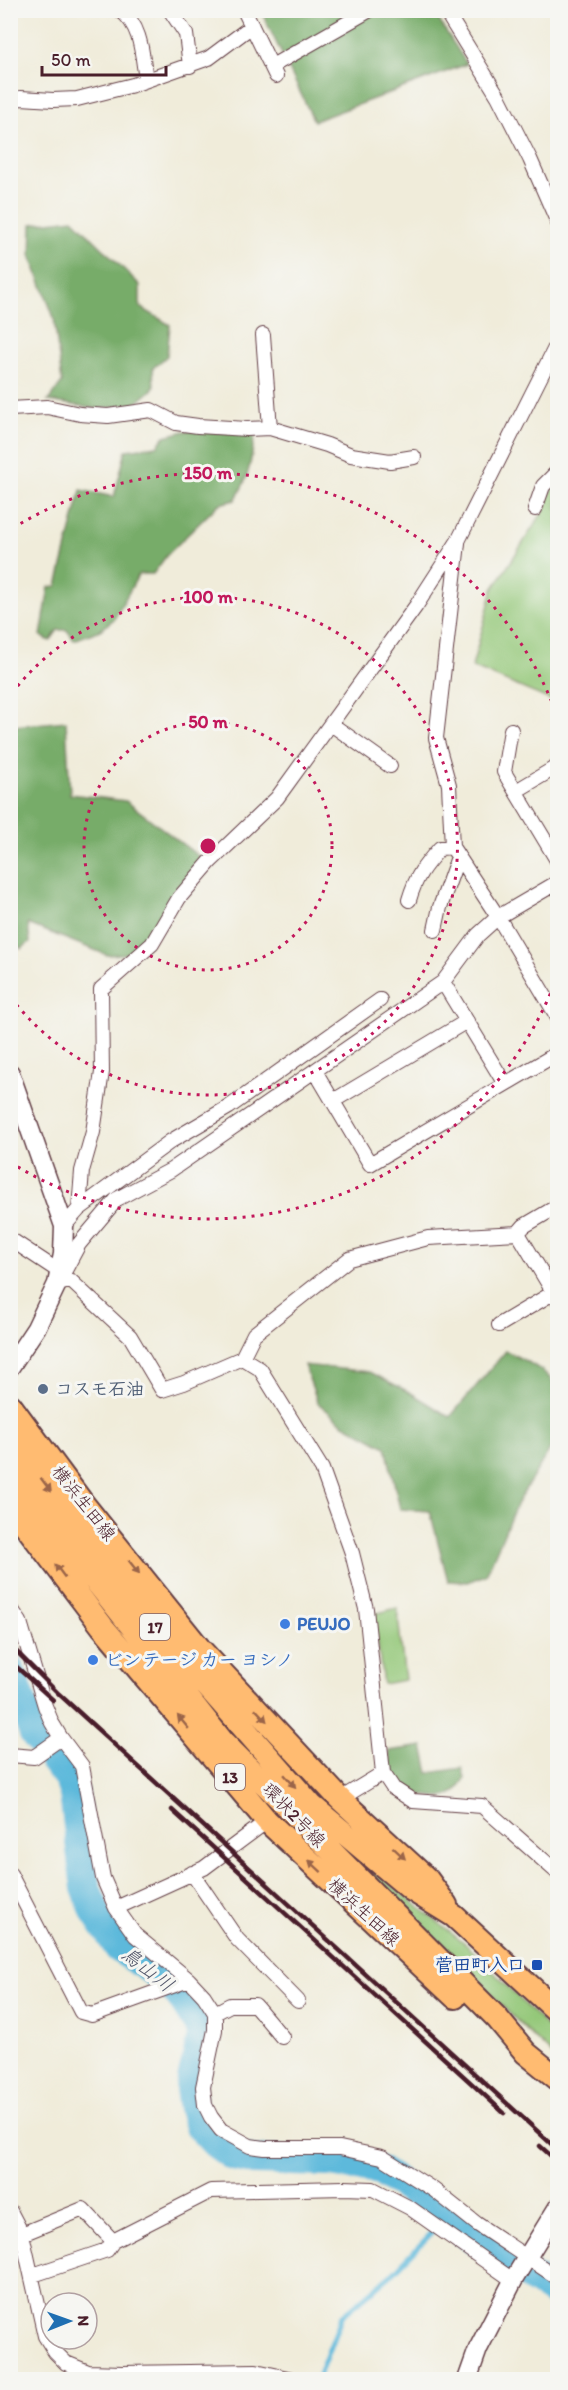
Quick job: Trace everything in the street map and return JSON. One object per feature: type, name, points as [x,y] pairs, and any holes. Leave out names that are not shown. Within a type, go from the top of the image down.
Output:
[{"type":"main road","name":"横浜生田線","points":[[10,1405],[84,1505],[199,1648],[340,1799],[427,1879],[454,1916]]},
{"type":"main road","name":"環状2号線","points":[[10,1438],[155,1628],[307,1815],[497,2018],[526,2053],[558,2079]]},
{"type":"main road","name":"環状2号線","points":[[10,1473],[223,1742],[307,1815],[412,1890],[454,1916],[558,2012]]},
{"type":"main road","name":"横浜生田線","points":[[10,1505],[102,1626],[267,1821],[494,2033],[526,2053]]},
{"type":"street","points":[[120,10],[129,16],[136,27],[146,80]]},
{"type":"street","points":[[170,10],[186,34],[190,66]]},
{"type":"street","points":[[244,10],[274,71],[370,10]]},
{"type":"street","points":[[445,10],[498,96],[530,159],[558,223]]},
{"type":"street","points":[[10,100],[21,98],[76,99],[133,85],[209,58],[252,26]]},
{"type":"street","points":[[263,335],[270,428]]},
{"type":"street","points":[[79,1209],[82,1171],[93,1132],[102,1072],[101,989],[152,944],[179,898],[210,862],[277,798],[416,606],[458,541],[558,342]]},
{"type":"street","points":[[10,409],[47,407],[80,414],[108,416],[151,410],[176,423],[247,429],[270,428],[327,445],[351,456],[390,461],[414,457]]},
{"type":"street","points":[[535,508],[543,486],[558,471]]},
{"type":"street","points":[[435,930],[455,852],[449,785],[436,738],[458,541]]},
{"type":"street","points":[[331,724],[390,765]]},
{"type":"street","points":[[511,730],[504,772],[558,862]]},
{"type":"street","points":[[516,791],[558,766]]},
{"type":"street","points":[[409,900],[416,878],[440,848],[455,852],[498,917],[558,1018]]},
{"type":"street","points":[[10,1367],[36,1328],[59,1278],[79,1244],[117,1199],[171,1170],[443,982],[478,935],[498,917],[558,882]]},
{"type":"street","points":[[443,982],[505,1084]]},
{"type":"street","points":[[64,1226],[79,1209],[171,1141],[230,1107],[380,1000]]},
{"type":"street","points":[[333,1101],[467,1021]]},
{"type":"street","points":[[315,1071],[370,1164],[558,1053]]},
{"type":"street","points":[[10,1073],[64,1226],[59,1278]]},
{"type":"street","points":[[10,1239],[59,1278],[71,1281],[130,1336],[162,1390],[242,1358],[254,1334],[350,1259],[428,1238],[518,1233],[524,1226],[558,1206]]},
{"type":"street","points":[[499,1325],[556,1294],[518,1233]]},
{"type":"street","points":[[242,1358],[260,1369],[322,1469],[352,1553],[366,1609],[383,1773],[393,1788],[413,1801],[482,1806],[558,1873]]},
{"type":"street","points":[[10,1607],[20,1622],[45,1706],[61,1738],[82,1766],[103,1878],[116,1908],[135,1935],[183,1982],[204,1995],[215,2013],[215,2030],[203,2086],[206,2105],[220,2130],[250,2146],[340,2148],[382,2157],[434,2190],[477,2224],[558,2278]]},
{"type":"street","points":[[10,1755],[34,1757],[61,1738]]},
{"type":"street","points":[[340,1799],[383,1773]]},
{"type":"street","points":[[116,1908],[204,1868],[267,1821]]},
{"type":"street","points":[[192,1873],[237,1939],[298,2001]]},
{"type":"street","points":[[11,1876],[81,2012],[92,2015],[183,1982]]},
{"type":"street","points":[[215,2013],[230,2005],[255,2005],[282,2037]]},
{"type":"street","points":[[33,2275],[107,2250],[113,2241],[211,2191],[344,2187],[373,2190],[389,2196],[438,2226],[515,2279]]},
{"type":"street","points":[[467,2379],[478,2349],[526,2258],[558,2206]]},
{"type":"street","points":[[22,2234],[83,2209],[113,2241]]},
{"type":"street","points":[[10,2211],[22,2234],[45,2336],[55,2352],[66,2363],[88,2372],[256,2371],[297,2379]]},
{"type":"green space","points":[[266,10],[433,11],[467,64],[314,121],[262,13]]},
{"type":"green space","points":[[73,219],[140,285],[140,307],[170,325],[167,356],[153,368],[154,388],[135,404],[98,409],[48,401],[62,383],[54,318],[31,256],[32,224]]},
{"type":"green space","points":[[185,431],[255,432],[249,468],[244,484],[235,500],[219,504],[167,555],[153,574],[139,574],[114,619],[100,630],[74,640],[67,630],[58,630],[50,641],[41,636],[49,587],[57,586],[81,490],[114,497],[126,450],[157,446],[165,436]]},
{"type":"green space","points":[[557,481],[558,696],[555,702],[472,667],[493,589],[543,512]]},
{"type":"green space","points":[[66,721],[70,794],[126,801],[202,859],[138,953],[107,955],[28,924],[30,942],[21,949],[11,937],[10,724],[14,726]]},
{"type":"green space","points":[[506,1351],[539,1368],[553,1382],[559,1407],[555,1441],[517,1503],[486,1575],[467,1582],[448,1581],[430,1511],[400,1509],[386,1447],[342,1423],[318,1403],[304,1365],[370,1372],[450,1417]]},
{"type":"green space","points":[[397,1608],[405,1680],[383,1684],[374,1614]]},
{"type":"green space","points":[[423,1746],[429,1773],[462,1768],[465,1778],[459,1788],[450,1795],[438,1797],[422,1795],[401,1786],[394,1779],[390,1767],[389,1751]]},
{"type":"green space","points":[[339,1843],[470,1948],[557,2037],[557,2060],[369,1875]]},
{"type":"waterway","name":"鳥山川","points":[[10,1670],[34,1734],[69,1780],[74,1794],[86,1888],[96,1913],[119,1948],[159,1975],[180,1995],[203,2032],[190,2089],[193,2109],[199,2126],[215,2143],[233,2156],[253,2160],[331,2162],[378,2170],[434,2206],[464,2232],[558,2295]]},
{"type":"waterway","points":[[317,2380],[342,2316],[390,2276],[447,2217]]},
{"type":"railway","points":[[10,1645],[59,1694],[558,2150]]},
{"type":"railway","points":[[10,1661],[53,1700]]},
{"type":"railway","points":[[172,1810],[504,2113]]},
{"type":"railway","points":[[540,2146],[558,2162]]},
{"type":"place","name":"コスモ石油","points":[[43,1389]]},
{"type":"place","name":"PEUJO","points":[[285,1624]]},
{"type":"place","name":"ビンテージ カー ヨシノ","points":[[93,1660]]},
{"type":"place","name":"菅田町入口","points":[[537,1965]]}]
